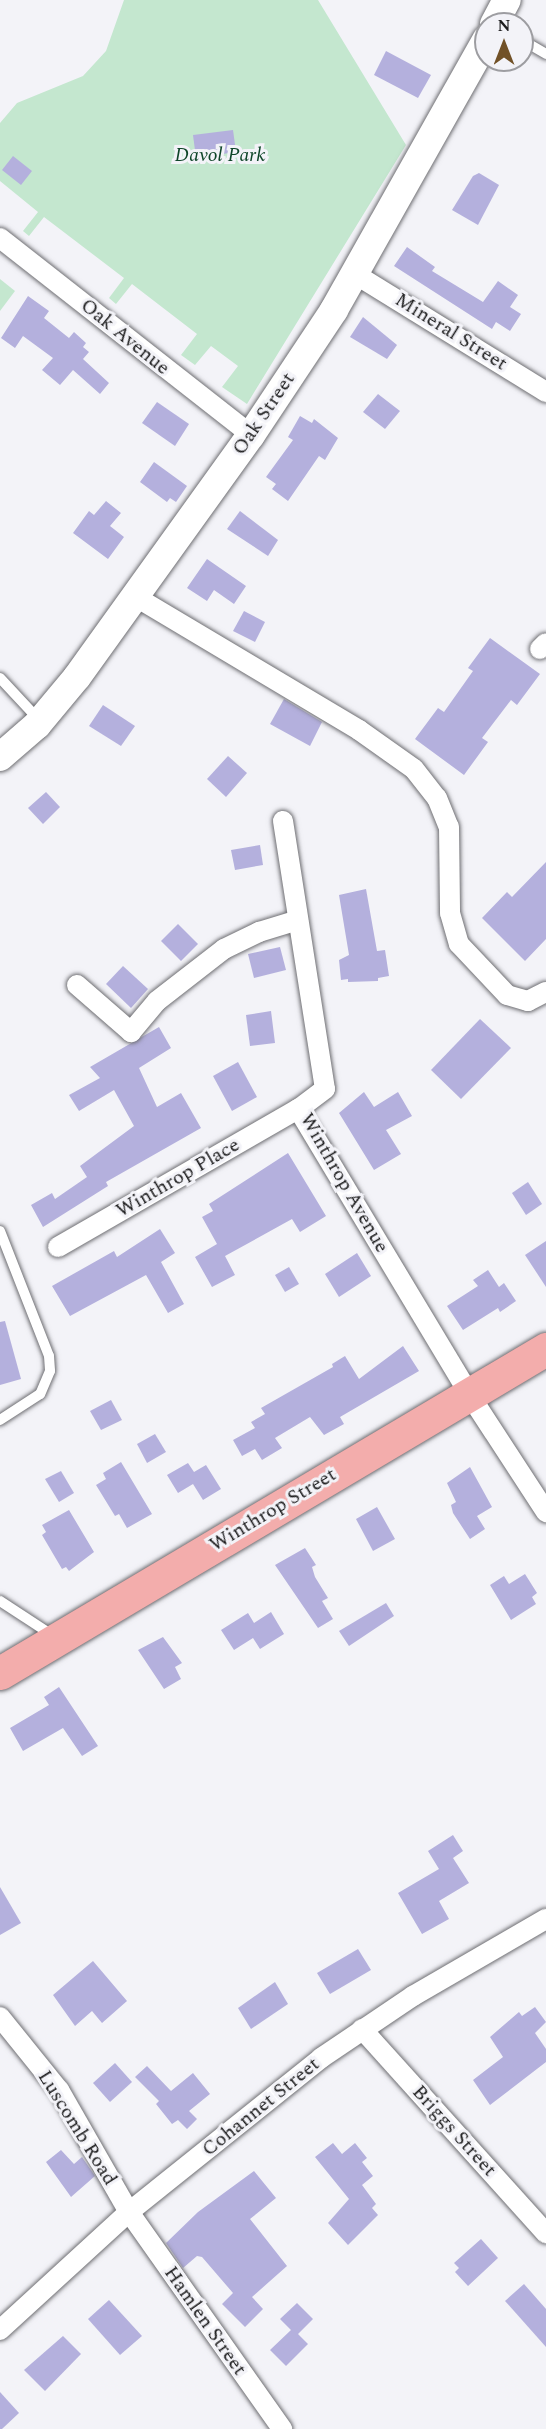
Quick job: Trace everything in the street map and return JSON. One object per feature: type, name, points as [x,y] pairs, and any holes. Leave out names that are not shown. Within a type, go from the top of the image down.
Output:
[{"type":"highway","name":"Winthrop Street","points":[[0,1674],[546,1349]]},
{"type":"street","name":"Oak Street","points":[[0,757],[41,721],[136,597],[250,435],[355,274],[474,61]]},
{"type":"street","name":"Oak Avenue","points":[[0,238],[250,435]]},
{"type":"street","name":"Mineral Street","points":[[355,274],[546,392]]},
{"type":"street","points":[[136,597],[358,730],[414,769],[437,798],[449,827],[450,913],[459,944],[513,999],[528,1001],[546,993]]},
{"type":"street","name":"Winthrop Avenue","points":[[283,821],[325,1089],[298,1109],[469,1394],[546,1512]]},
{"type":"street","points":[[77,985],[130,1032],[157,1001],[224,949],[259,932],[298,920]]},
{"type":"street","name":"Winthrop Place","points":[[58,1246],[298,1109]]},
{"type":"street","name":"Cohannet Street","points":[[0,2330],[129,2212],[362,2029],[546,1919]]},
{"type":"street","name":"Luscomb Road","points":[[0,2017],[59,2090],[129,2212]]},
{"type":"street","name":"Briggs Street","points":[[362,2029],[546,2233]]},
{"type":"street","name":"Hamlen Street","points":[[129,2212],[282,2429]]},
{"type":"lane","points":[[0,678],[41,721]]},
{"type":"lane","points":[[0,1231],[49,1356],[50,1371],[40,1394],[0,1420]]},
{"type":"lane","points":[[0,1600],[58,1639]]},
{"type":"green space","name":"Davol Park","points":[[124,0],[318,0],[406,145],[247,404],[222,387],[238,366],[211,346],[195,365],[181,355],[197,334],[132,284],[116,304],[109,298],[124,278],[44,217],[29,236],[23,231],[38,212],[0,181],[0,123],[17,103],[83,76],[106,51]]},
{"type":"green space","points":[[0,279],[15,291],[0,311]]},
{"type":"building","points":[[386,51],[431,75],[418,98],[374,75]]},
{"type":"building","points":[[233,130],[236,152],[196,158],[193,135]]},
{"type":"building","points":[[13,156],[32,171],[21,185],[2,170]]},
{"type":"building","points":[[479,173],[499,185],[478,225],[452,210],[473,176]]},
{"type":"building","points":[[407,247],[435,267],[432,271],[483,302],[498,281],[518,295],[510,307],[521,314],[510,331],[496,322],[492,329],[394,266]]},
{"type":"building","points":[[28,296],[49,311],[44,318],[69,338],[74,332],[86,343],[83,347],[89,352],[83,359],[109,383],[100,394],[73,370],[60,385],[42,370],[53,358],[23,336],[15,348],[1,338]]},
{"type":"building","points":[[363,317],[397,345],[387,359],[350,337]]},
{"type":"building","points":[[378,394],[400,411],[385,429],[363,412]]},
{"type":"building","points":[[157,402],[189,424],[175,446],[142,423]]},
{"type":"building","points":[[300,416],[312,423],[314,419],[338,438],[325,460],[319,456],[288,501],[272,489],[276,484],[266,477],[293,440],[288,437]]},
{"type":"building","points":[[154,462],[187,486],[176,502],[170,498],[167,502],[140,482]]},
{"type":"building","points":[[106,501],[121,513],[110,526],[124,537],[108,559],[73,533],[89,511],[94,515]]},
{"type":"building","points":[[240,511],[278,540],[268,556],[227,529]]},
{"type":"building","points":[[207,559],[246,586],[234,604],[214,590],[207,601],[187,588]]},
{"type":"building","points":[[244,611],[265,622],[255,642],[233,631]]},
{"type":"building","points":[[490,638],[540,674],[517,705],[511,700],[482,738],[488,742],[464,775],[415,739],[438,708],[444,712],[473,671],[468,668]]},
{"type":"building","points":[[284,699],[322,722],[310,746],[270,724]]},
{"type":"building","points":[[103,705],[135,726],[121,746],[89,726]]},
{"type":"building","points":[[228,756],[247,773],[226,797],[207,779]]},
{"type":"building","points":[[46,792],[60,807],[43,824],[28,808]]},
{"type":"building","points":[[260,845],[263,865],[235,870],[231,850]]},
{"type":"building","points":[[546,862],[546,939],[525,961],[482,918],[507,892],[512,897]]},
{"type":"building","points":[[366,889],[377,951],[385,950],[389,976],[378,978],[378,981],[348,982],[348,979],[341,980],[339,960],[349,955],[339,895]]},
{"type":"building","points":[[178,924],[198,944],[181,961],[161,941]]},
{"type":"building","points":[[280,947],[286,970],[254,978],[248,954]]},
{"type":"building","points":[[123,966],[148,989],[131,1008],[106,984]]},
{"type":"building","points":[[271,1011],[275,1043],[250,1046],[246,1015]]},
{"type":"building","points":[[480,1019],[511,1048],[461,1099],[431,1070]]},
{"type":"building","points":[[159,1027],[171,1048],[139,1068],[157,1107],[181,1093],[201,1128],[106,1182],[108,1186],[43,1227],[31,1205],[52,1193],[55,1199],[87,1177],[80,1166],[134,1126],[114,1090],[79,1111],[69,1095],[100,1078],[90,1067]]},
{"type":"building","points":[[238,1062],[257,1097],[232,1111],[213,1076]]},
{"type":"building","points":[[364,1092],[374,1107],[398,1092],[412,1116],[386,1130],[401,1154],[374,1170],[339,1113]]},
{"type":"building","points":[[288,1153],[326,1216],[300,1232],[292,1219],[225,1256],[235,1275],[212,1287],[195,1257],[217,1244],[202,1217],[213,1211],[209,1204]]},
{"type":"building","points":[[528,1182],[542,1204],[526,1215],[512,1193]]},
{"type":"building","points":[[160,1229],[175,1253],[161,1262],[184,1304],[168,1313],[146,1275],[70,1316],[52,1286],[114,1251],[117,1257]]},
{"type":"building","points":[[546,1241],[546,1287],[525,1255]]},
{"type":"building","points":[[357,1253],[371,1276],[339,1297],[325,1274]]},
{"type":"building","points":[[289,1267],[299,1284],[285,1292],[275,1275]]},
{"type":"building","points":[[488,1270],[499,1287],[504,1283],[516,1301],[500,1312],[498,1308],[463,1330],[447,1306],[478,1286],[473,1280]]},
{"type":"building","points":[[5,1321],[21,1379],[0,1385],[0,1322]]},
{"type":"building","points":[[403,1346],[419,1371],[340,1417],[344,1424],[324,1435],[310,1417],[275,1438],[282,1448],[262,1460],[255,1449],[242,1456],[233,1440],[255,1428],[251,1422],[265,1414],[261,1408],[333,1367],[332,1364],[345,1356],[359,1379]]},
{"type":"building","points":[[111,1400],[122,1420],[101,1430],[90,1411]]},
{"type":"building","points":[[155,1434],[166,1452],[147,1463],[137,1444]]},
{"type":"building","points":[[121,1462],[152,1514],[127,1528],[119,1514],[115,1516],[96,1485],[106,1479],[103,1473]]},
{"type":"building","points":[[188,1463],[194,1472],[206,1465],[221,1489],[203,1500],[193,1484],[178,1493],[167,1475]]},
{"type":"building","points":[[470,1467],[492,1507],[477,1516],[485,1529],[470,1539],[453,1513],[451,1505],[456,1502],[447,1483]]},
{"type":"building","points":[[61,1471],[74,1493],[59,1502],[45,1479]]},
{"type":"building","points":[[377,1507],[395,1539],[373,1551],[356,1519]]},
{"type":"building","points":[[69,1510],[94,1552],[69,1571],[66,1567],[62,1569],[42,1535],[46,1532],[42,1525]]},
{"type":"building","points":[[305,1548],[316,1565],[312,1567],[315,1577],[328,1598],[322,1601],[333,1619],[318,1628],[275,1565]]},
{"type":"building","points":[[525,1574],[537,1593],[532,1597],[536,1604],[511,1620],[490,1585],[504,1576],[509,1584]]},
{"type":"building","points":[[386,1603],[394,1616],[349,1646],[339,1631]]},
{"type":"building","points":[[271,1612],[284,1634],[260,1649],[253,1638],[234,1650],[221,1630],[248,1613],[254,1623]]},
{"type":"building","points":[[163,1637],[182,1663],[175,1667],[181,1679],[164,1689],[138,1650]]},
{"type":"building","points":[[59,1687],[98,1746],[82,1756],[63,1728],[23,1751],[10,1728],[49,1705],[44,1697]]},
{"type":"building","points":[[453,1835],[463,1851],[453,1858],[469,1883],[439,1901],[449,1919],[422,1934],[398,1893],[439,1869],[428,1851]]},
{"type":"building","points":[[0,1887],[21,1923],[0,1935]]},
{"type":"building","points":[[358,1949],[371,1970],[330,1994],[317,1973]]},
{"type":"building","points":[[93,1961],[127,2001],[102,2023],[92,2011],[75,2026],[53,1995]]},
{"type":"building","points":[[275,1982],[288,2004],[251,2029],[238,2008]]},
{"type":"building","points":[[535,2007],[546,2022],[535,2033],[546,2049],[546,2062],[490,2105],[473,2080],[503,2057],[490,2037],[519,2012],[522,2016]]},
{"type":"building","points":[[115,2063],[132,2082],[110,2102],[93,2083]]},
{"type":"building","points":[[147,2066],[171,2091],[193,2073],[210,2094],[189,2111],[197,2119],[187,2129],[178,2120],[172,2124],[156,2104],[159,2101],[135,2077]]},
{"type":"building","points":[[333,2143],[342,2154],[355,2143],[367,2158],[362,2162],[373,2176],[362,2185],[376,2204],[372,2208],[378,2215],[348,2245],[328,2223],[349,2199],[315,2157]]},
{"type":"building","points":[[61,2150],[74,2164],[82,2157],[95,2176],[71,2197],[46,2162]]},
{"type":"building","points":[[254,2171],[276,2198],[250,2219],[287,2266],[252,2297],[263,2309],[245,2327],[222,2304],[233,2293],[202,2257],[197,2256],[183,2268],[166,2243],[198,2212]]},
{"type":"building","points":[[481,2239],[498,2258],[468,2286],[455,2272],[459,2268],[454,2263]]},
{"type":"building","points":[[524,2284],[546,2309],[546,2347],[505,2301]]},
{"type":"building","points":[[109,2300],[142,2336],[120,2355],[88,2319]]},
{"type":"building","points":[[297,2303],[313,2319],[298,2334],[308,2344],[286,2366],[270,2350],[291,2330],[280,2319]]},
{"type":"building","points":[[63,2336],[81,2354],[45,2391],[24,2370]]},
{"type":"building","points":[[0,2392],[19,2413],[2,2429],[0,2429]]}]
